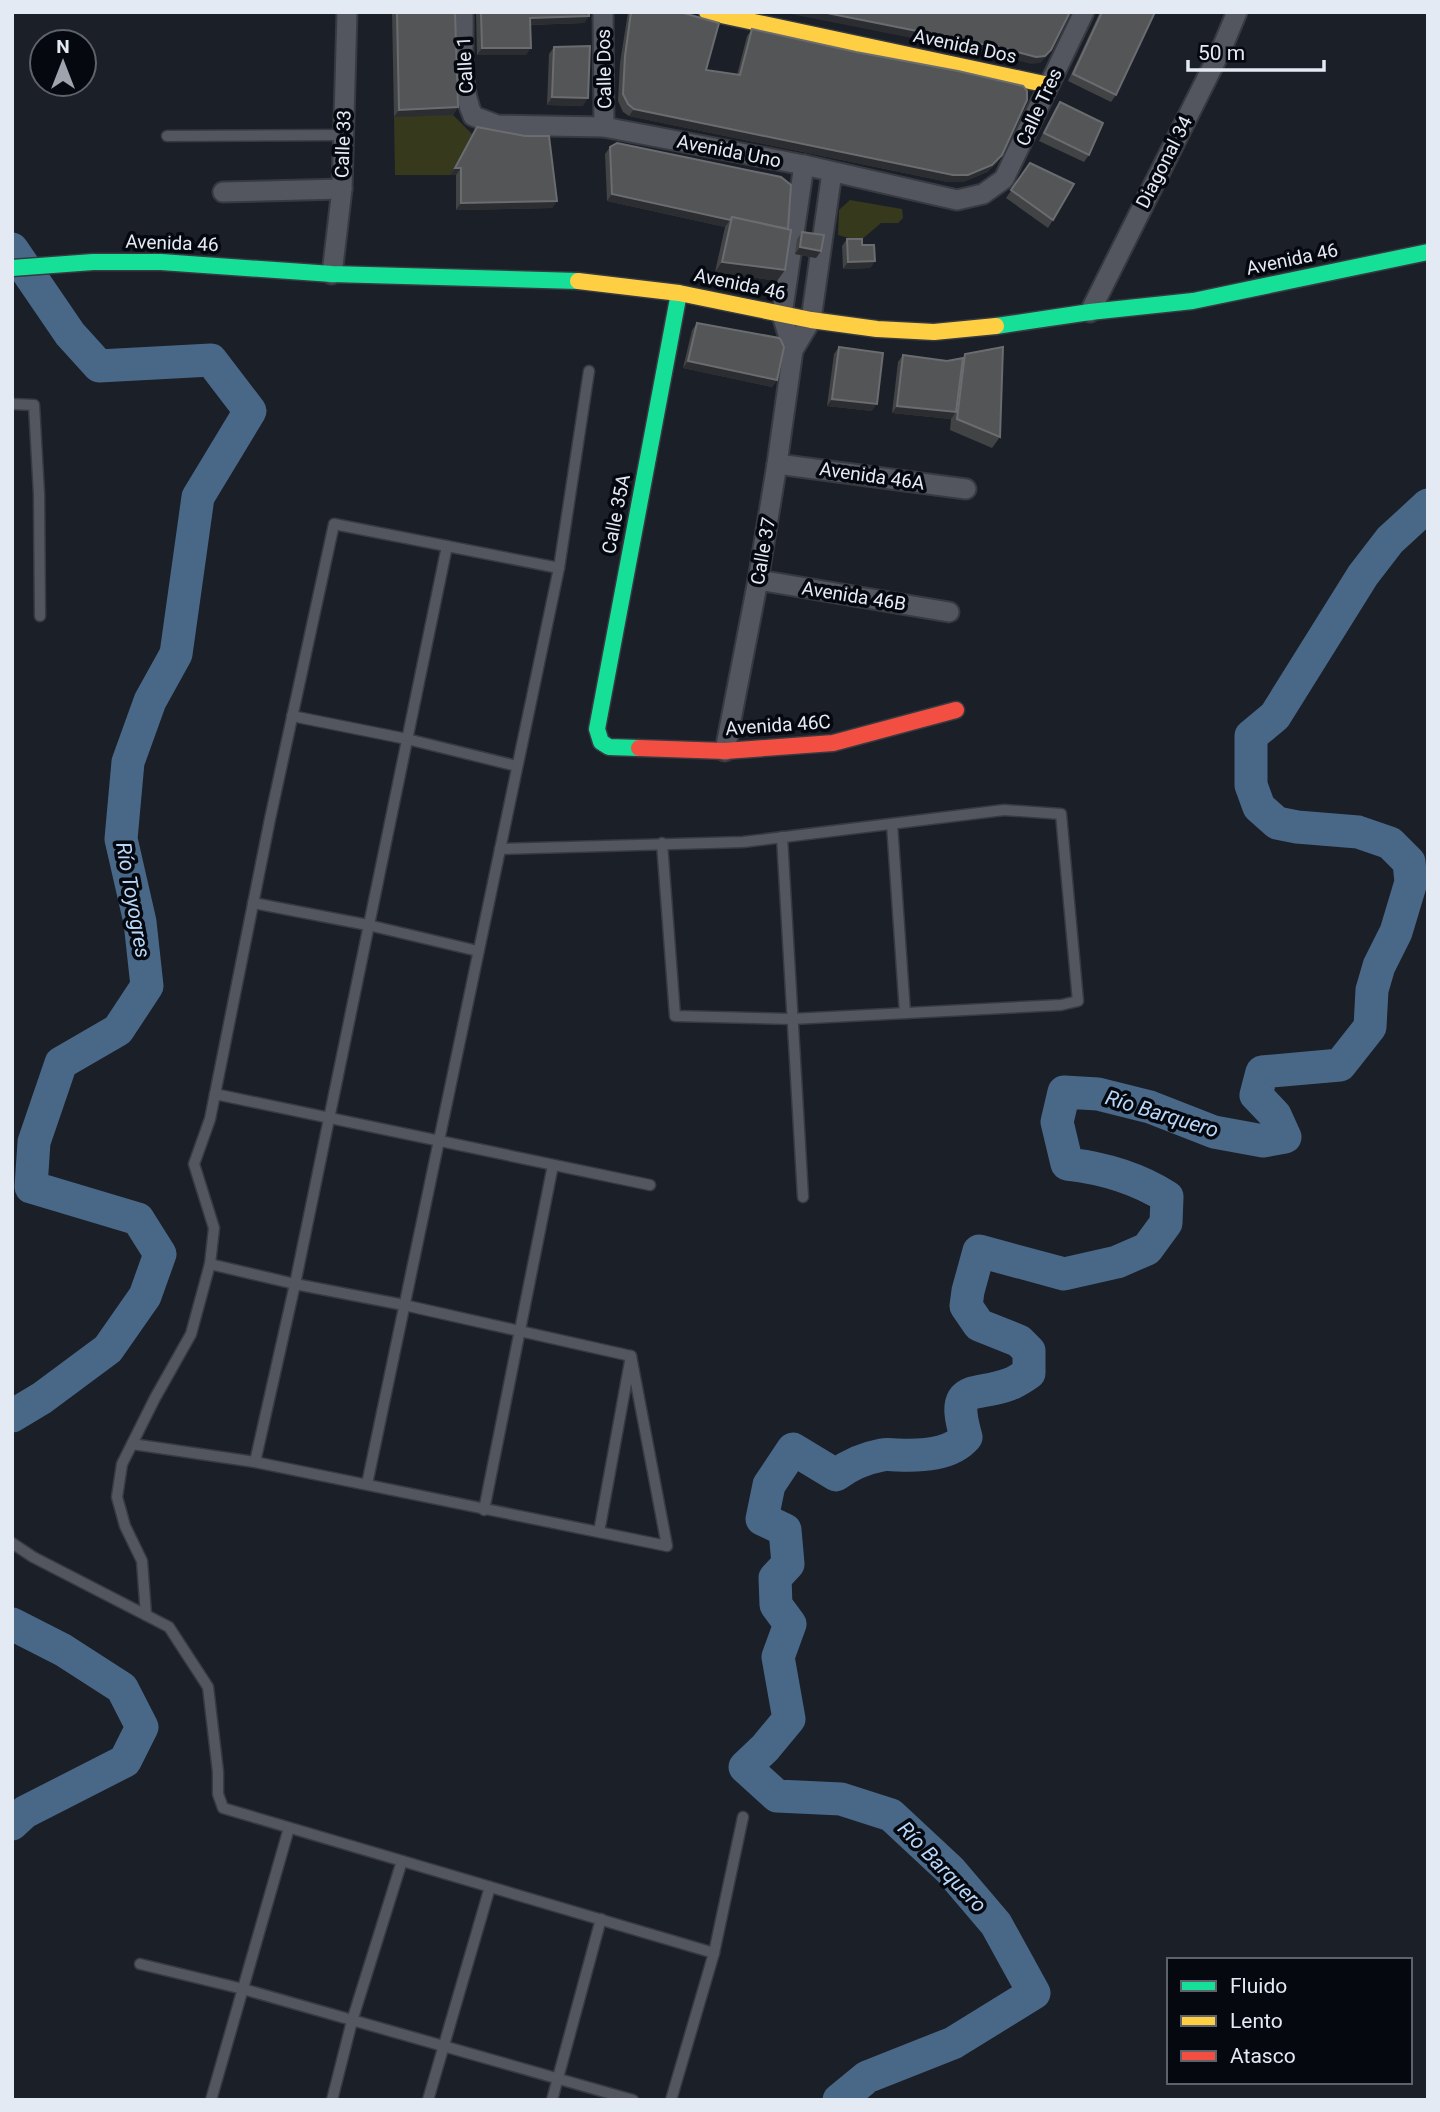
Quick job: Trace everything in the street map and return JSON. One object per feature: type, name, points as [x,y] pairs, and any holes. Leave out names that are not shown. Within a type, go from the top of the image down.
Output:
[{"type":"street","name":"Calle 33","points":[[332,274],[342,189],[346,12]]},
{"type":"street","name":"Calle 1","points":[[463,12],[465,86],[467,102],[474,116]]},
{"type":"street","name":"Calle Dos","points":[[603,12],[604,127]]},
{"type":"street","name":"Avenida Dos","points":[[707,12],[1049,85]]},
{"type":"street","name":"Calle Tres","points":[[983,194],[1004,179],[1084,12]]},
{"type":"street","name":"Diagonal 34","points":[[1090,312],[1222,48],[1237,12]]},
{"type":"street","name":"Avenida Uno","points":[[474,116],[497,125],[604,127],[804,165],[957,200],[983,194]]},
{"type":"street","name":"Calle 37","points":[[793,350],[782,315],[804,165]]},
{"type":"street","name":"Calle 37","points":[[725,751],[778,464],[793,350],[811,320],[832,172]]},
{"type":"street","points":[[223,192],[342,189]]},
{"type":"street","name":"Avenida 46","points":[[12,268],[93,262],[161,262],[332,274],[593,281],[679,293],[811,320],[877,329],[933,332],[1193,301],[1428,252]]},
{"type":"street","name":"Calle 35A","points":[[601,741],[597,729],[679,293]]},
{"type":"street","name":"Avenida 46A","points":[[778,464],[966,489]]},
{"type":"street","name":"Avenida 46B","points":[[758,580],[949,612]]},
{"type":"street","name":"Avenida 46C","points":[[601,741],[608,747],[725,751],[834,743],[956,710]]},
{"type":"lane","points":[[167,136],[343,135]]},
{"type":"lane","points":[[367,1485],[559,569],[589,371]]},
{"type":"lane","points":[[12,404],[34,405],[39,495],[40,616]]},
{"type":"lane","points":[[146,1615],[142,1561],[125,1526],[117,1497],[122,1464],[191,1334],[210,1264],[214,1228],[194,1164],[210,1119],[334,524],[559,569]]},
{"type":"lane","points":[[255,1462],[295,1284],[446,547]]},
{"type":"lane","points":[[292,716],[407,739],[517,766]]},
{"type":"lane","points":[[500,849],[662,843],[743,842],[1004,810],[1060,814],[1078,1001],[1061,1005],[792,1019],[675,1016],[662,843]]},
{"type":"lane","points":[[892,824],[905,1013]]},
{"type":"lane","points":[[782,837],[803,1197]]},
{"type":"lane","points":[[253,903],[368,925],[478,951]]},
{"type":"lane","points":[[215,1094],[650,1185]]},
{"type":"lane","points":[[484,1510],[553,1165]]},
{"type":"lane","points":[[210,1264],[631,1356]]},
{"type":"lane","points":[[132,1444],[255,1462],[667,1546],[631,1356]]},
{"type":"lane","points":[[599,1532],[631,1356]]},
{"type":"lane","points":[[12,1543],[33,1557],[169,1627],[208,1686],[218,1794],[223,1808],[714,1953]]},
{"type":"lane","points":[[671,2100],[714,1953],[743,1817]]},
{"type":"lane","points":[[211,2100],[289,1828]]},
{"type":"lane","points":[[332,2100],[352,2021],[402,1861]]},
{"type":"lane","points":[[428,2100],[490,1887]]},
{"type":"lane","points":[[552,2100],[601,1919]]},
{"type":"lane","points":[[140,1964],[243,1989],[633,2100]]},
{"type":"green space","points":[[453,115],[472,134],[450,175],[395,175],[394,117]]},
{"type":"green space","points":[[850,200],[902,209],[903,218],[898,223],[881,223],[860,241],[838,235],[839,210]]},
{"type":"building","points":[[397,12],[455,12],[458,107],[399,110]]},
{"type":"building","points":[[481,12],[589,12],[589,16],[530,18],[531,48],[482,48]]},
{"type":"building","points":[[631,12],[680,12],[719,23],[706,70],[740,75],[752,29],[1023,86],[1027,91],[1027,100],[1002,155],[992,165],[968,175],[953,175],[634,109],[623,94]]},
{"type":"building","points":[[822,12],[1070,12],[1051,50],[1045,56],[1036,57]]},
{"type":"building","points":[[1102,12],[1155,12],[1116,95],[1073,74]]},
{"type":"building","points":[[590,46],[588,98],[552,97],[554,47]]},
{"type":"building","points":[[1060,102],[1103,123],[1089,155],[1044,133]]},
{"type":"building","points":[[477,127],[525,136],[549,136],[557,201],[461,203],[461,168],[455,168]]},
{"type":"building","points":[[617,143],[781,177],[791,185],[788,229],[732,217],[730,220],[612,194],[610,147]]},
{"type":"building","points":[[1030,163],[1074,184],[1053,220],[1011,190]]},
{"type":"building","points":[[732,217],[791,230],[785,270],[722,262]]},
{"type":"building","points":[[802,232],[824,235],[821,251],[800,247]]},
{"type":"building","points":[[847,239],[862,239],[862,245],[874,245],[875,261],[848,262]]},
{"type":"building","points":[[697,323],[779,338],[784,347],[777,380],[688,361]]},
{"type":"building","points":[[839,347],[883,353],[877,404],[832,399]]},
{"type":"building","points":[[1003,347],[1000,437],[957,419],[965,354]]},
{"type":"building","points":[[903,355],[947,361],[963,358],[956,412],[897,406]]},
{"type":"waterway","name":"Río Toyogres","points":[[12,249],[70,334],[99,366],[211,360],[250,411],[198,497],[176,654],[150,701],[128,762],[121,839],[140,922],[147,986],[118,1030],[61,1063],[34,1142],[31,1187],[138,1219],[160,1254],[145,1296],[108,1349],[42,1398],[12,1416]]},
{"type":"waterway","name":"Río Barquero","points":[[839,2100],[867,2077],[953,2043],[1034,1993],[996,1924],[950,1870],[891,1815],[841,1799],[777,1796],[745,1767],[789,1719],[778,1657],[790,1624],[776,1605],[775,1578],[788,1564],[785,1530],[762,1519],[769,1485],[793,1449],[836,1475],[852,1465],[876,1456],[926,1454],[952,1448],[966,1437],[961,1407],[963,1399],[976,1392],[1012,1383],[1029,1373],[1029,1351],[1019,1341],[979,1325],[966,1306],[979,1251],[1064,1274],[1117,1262],[1147,1249],[1166,1223],[1167,1197],[1144,1184],[1119,1175],[1067,1164],[1057,1122],[1064,1092],[1098,1094],[1150,1107],[1214,1132],[1263,1141],[1285,1137],[1275,1115],[1256,1095],[1262,1072],[1340,1065],[1370,1027],[1372,990],[1379,966],[1396,932],[1411,882],[1409,862],[1390,843],[1358,832],[1277,823],[1259,807],[1251,785],[1251,736],[1275,716],[1363,575],[1390,540],[1428,505]]},
{"type":"waterway","name":"Río Toyogres","points":[[12,1624],[63,1650],[122,1688],[142,1727],[125,1761],[25,1812],[12,1824]]},
{"type":"traffic: fast","points":[[996,326],[1193,301],[1428,252]]},
{"type":"traffic: fast","points":[[12,268],[93,262],[161,262],[332,274],[578,281]]},
{"type":"traffic: fast","points":[[639,748],[609,747],[601,742],[597,729],[679,293]]},
{"type":"traffic: slow","points":[[707,12],[1049,85]]},
{"type":"traffic: slow","points":[[578,281],[679,293],[811,320],[877,329],[934,332],[996,326]]},
{"type":"traffic: jam","points":[[639,748],[725,751],[833,743],[956,710]]}]
